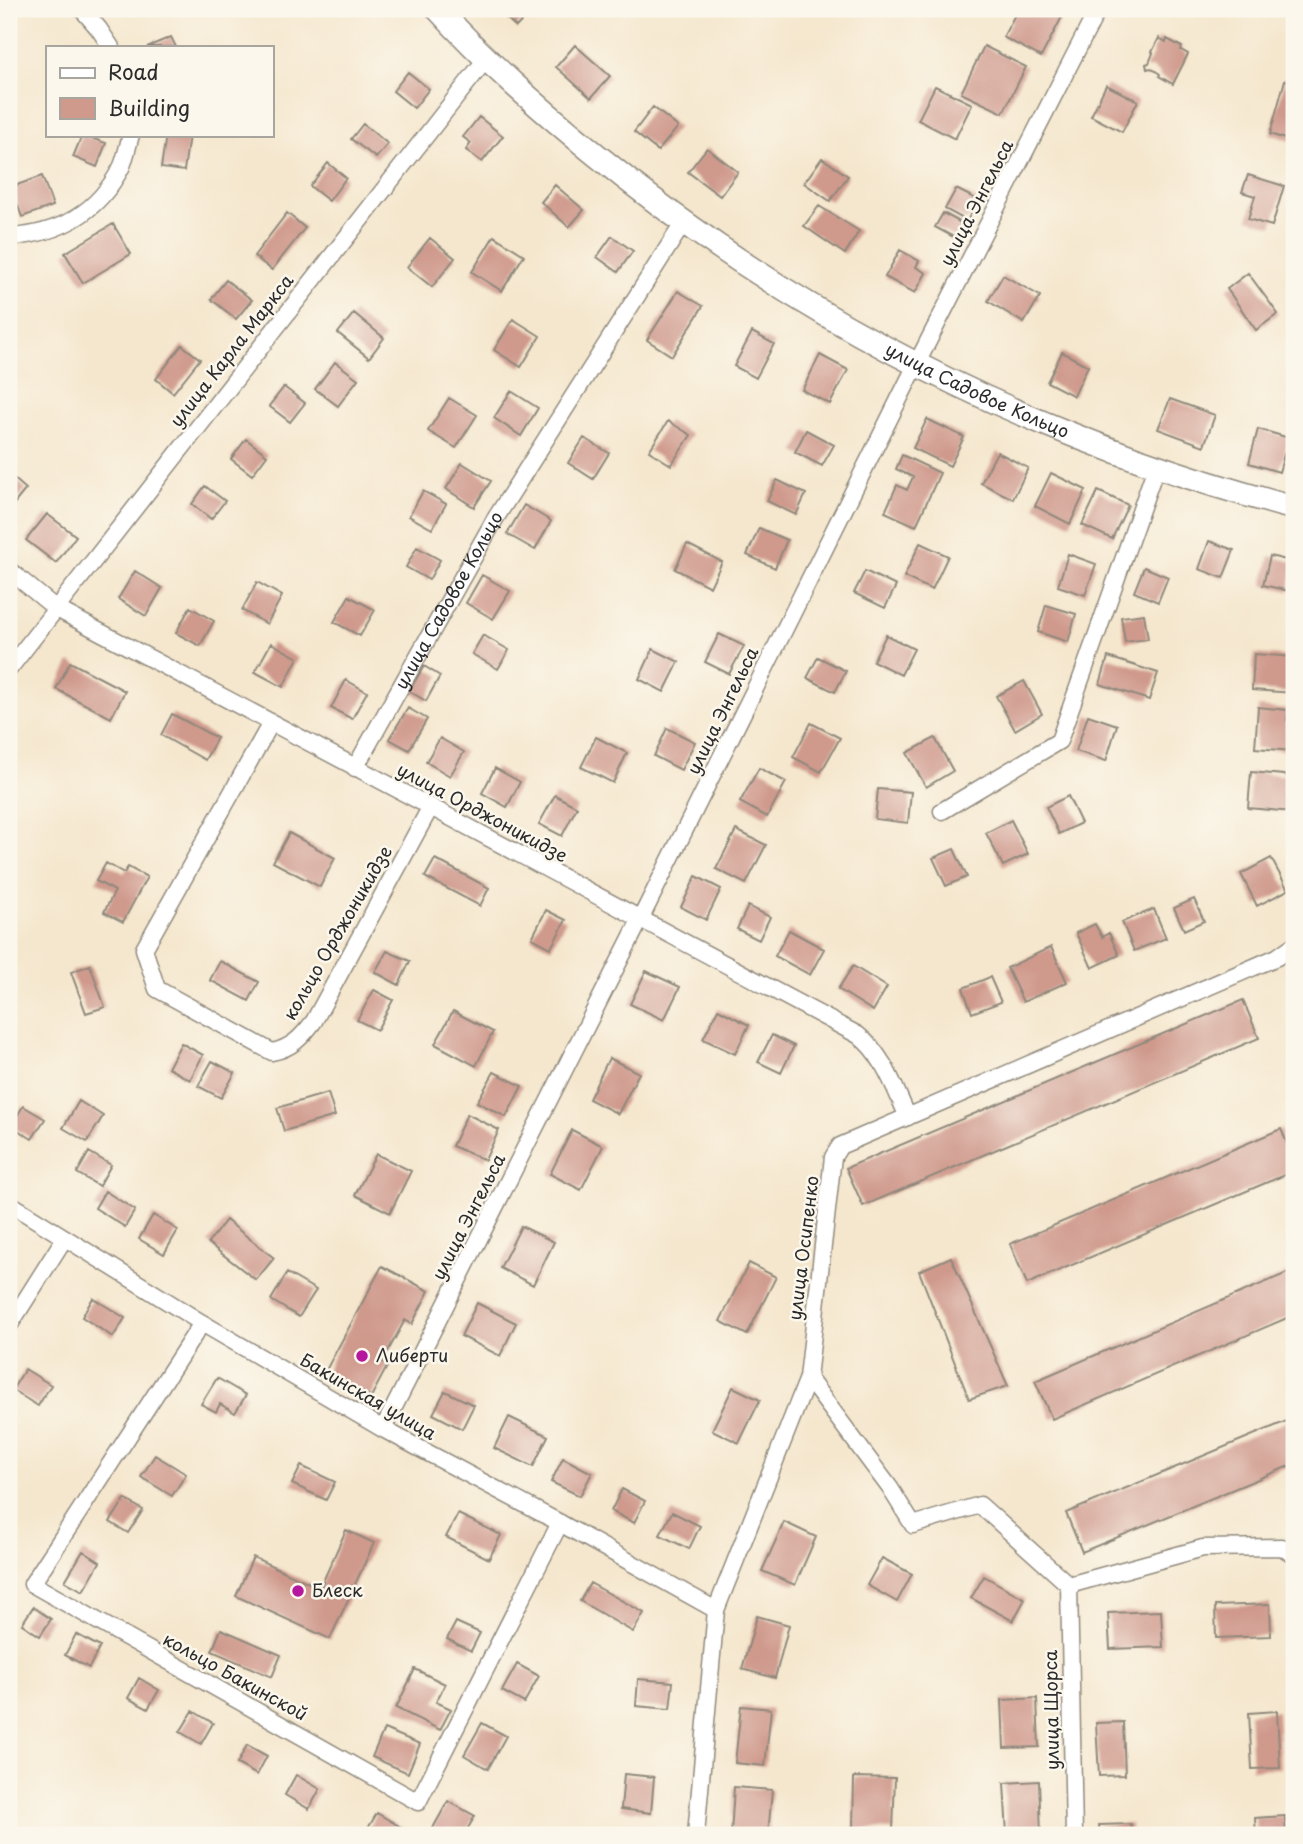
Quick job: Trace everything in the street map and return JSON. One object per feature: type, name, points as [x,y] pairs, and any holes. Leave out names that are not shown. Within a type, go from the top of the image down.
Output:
[{"type":"main road","name":"улица Садовое Кольцо","points":[[438,9],[486,59],[573,136],[684,222],[797,298],[916,365],[1030,418],[1156,467],[1294,508]]},
{"type":"street","points":[[82,9],[110,46]]},
{"type":"street","name":"улица Энгельса","points":[[383,1429],[642,918],[916,365],[1098,9]]},
{"type":"street","name":"улица Карла Маркса","points":[[9,668],[486,59]]},
{"type":"street","points":[[9,237],[33,236],[61,227],[87,211],[108,190],[123,164],[131,136]]},
{"type":"street","name":"улица Садовое Кольцо","points":[[355,768],[495,519],[684,222]]},
{"type":"street","points":[[942,811],[1059,741],[1156,467]]},
{"type":"street","name":"улица Орджоникидзе","points":[[9,570],[55,608],[858,1035],[880,1058],[908,1117]]},
{"type":"street","name":"кольцо Орджоникидзе","points":[[271,723],[144,949],[157,989],[260,1046],[272,1052],[286,1049],[314,1021],[430,808]]},
{"type":"street","name":"улица Осипенко","points":[[696,1835],[716,1610],[808,1378],[833,1157],[840,1146],[1277,957],[1294,945]]},
{"type":"street","name":"Бакинская улица","points":[[9,1203],[202,1323],[383,1429],[716,1610]]},
{"type":"street","points":[[9,1326],[64,1239]]},
{"type":"street","name":"кольцо Бакинской","points":[[202,1323],[32,1584],[418,1802],[560,1523]]},
{"type":"street","points":[[808,1378],[890,1488],[913,1525],[980,1505],[1069,1585],[1203,1548],[1282,1547],[1294,1555]]},
{"type":"street","name":"улица Щорса","points":[[1069,1585],[1074,1835]]},
{"type":"building","points":[[497,9],[533,9],[516,27]]},
{"type":"building","points":[[1018,9],[1047,9],[1062,17],[1041,57],[1003,37]]},
{"type":"building","points":[[171,37],[176,46],[149,46]]},
{"type":"building","points":[[1159,38],[1182,47],[1181,50],[1188,54],[1173,84],[1151,68],[1147,69],[1146,64],[1149,63]]},
{"type":"building","points":[[575,45],[610,76],[591,98],[556,67]]},
{"type":"building","points":[[984,46],[1026,67],[1003,113],[961,93]]},
{"type":"building","points":[[408,72],[429,89],[414,108],[393,91]]},
{"type":"building","points":[[1285,80],[1294,83],[1294,142],[1270,134]]},
{"type":"building","points":[[1106,85],[1138,101],[1122,132],[1091,116]]},
{"type":"building","points":[[935,86],[972,104],[955,139],[918,120]]},
{"type":"building","points":[[653,107],[678,127],[658,151],[634,132]]},
{"type":"building","points":[[479,117],[503,136],[482,162],[466,150],[471,143],[463,137]]},
{"type":"building","points":[[363,124],[388,144],[376,158],[351,139]]},
{"type":"building","points":[[82,136],[106,143],[97,167],[73,157]]},
{"type":"building","points":[[166,136],[189,136],[184,171],[161,168]]},
{"type":"building","points":[[707,148],[738,172],[720,196],[688,172]]},
{"type":"building","points":[[822,158],[848,176],[830,201],[804,183]]},
{"type":"building","points":[[328,163],[346,178],[329,201],[310,186]]},
{"type":"building","points":[[1248,175],[1284,186],[1272,226],[1248,219],[1255,196],[1242,192]]},
{"type":"building","points":[[42,176],[53,206],[22,217],[11,187]]},
{"type":"building","points":[[555,185],[584,210],[569,227],[541,202]]},
{"type":"building","points":[[956,189],[978,200],[967,221],[945,209]]},
{"type":"building","points":[[819,206],[859,231],[845,254],[804,226]]},
{"type":"building","points":[[287,213],[305,228],[272,270],[254,256]]},
{"type":"building","points":[[943,213],[965,225],[957,239],[935,227]]},
{"type":"building","points":[[113,224],[131,254],[83,283],[65,253]]},
{"type":"building","points":[[494,236],[524,255],[502,291],[472,272]]},
{"type":"building","points":[[612,236],[633,251],[618,272],[597,257]]},
{"type":"building","points":[[430,238],[455,258],[432,287],[407,267]]},
{"type":"building","points":[[900,250],[919,261],[916,267],[926,273],[915,293],[885,277]]},
{"type":"building","points":[[1248,273],[1278,314],[1256,330],[1227,289]]},
{"type":"building","points":[[1003,275],[1040,296],[1024,323],[988,301]]},
{"type":"building","points":[[226,280],[252,300],[236,319],[211,299]]},
{"type":"building","points":[[678,291],[703,306],[672,356],[647,340]]},
{"type":"building","points":[[354,313],[384,338],[369,358],[338,333]]},
{"type":"building","points":[[513,319],[540,336],[521,367],[494,350]]},
{"type":"building","points":[[752,332],[774,344],[756,378],[734,366]]},
{"type":"building","points":[[182,345],[200,359],[173,393],[156,379]]},
{"type":"building","points":[[1062,352],[1088,366],[1074,396],[1047,382]]},
{"type":"building","points":[[820,355],[848,370],[830,404],[802,390]]},
{"type":"building","points":[[335,362],[358,379],[338,406],[315,389]]},
{"type":"building","points":[[284,387],[305,403],[290,422],[269,406]]},
{"type":"building","points":[[511,391],[538,408],[521,436],[494,418]]},
{"type":"building","points":[[449,398],[477,415],[456,448],[428,431]]},
{"type":"building","points":[[1170,399],[1215,415],[1204,446],[1158,429]]},
{"type":"building","points":[[927,419],[964,437],[950,466],[913,448]]},
{"type":"building","points":[[668,421],[691,435],[671,465],[649,451]]},
{"type":"building","points":[[1258,429],[1289,438],[1279,472],[1249,463]]},
{"type":"building","points":[[806,430],[834,445],[822,466],[795,452]]},
{"type":"building","points":[[584,438],[609,453],[593,479],[568,463]]},
{"type":"building","points":[[246,439],[267,455],[252,475],[231,459]]},
{"type":"building","points":[[997,452],[1028,468],[1013,499],[981,483]]},
{"type":"building","points":[[902,455],[940,473],[916,526],[885,512],[897,485],[907,490],[913,477],[896,469]]},
{"type":"building","points":[[462,463],[491,481],[474,507],[446,489]]},
{"type":"building","points":[[1051,473],[1086,490],[1070,524],[1035,506]]},
{"type":"building","points":[[9,474],[26,489],[9,510]]},
{"type":"building","points":[[777,480],[806,494],[796,515],[767,501]]},
{"type":"building","points":[[205,486],[225,501],[211,519],[192,504]]},
{"type":"building","points":[[423,491],[446,504],[432,529],[409,516]]},
{"type":"building","points":[[1098,491],[1128,505],[1112,539],[1082,525]]},
{"type":"building","points":[[524,505],[551,521],[535,550],[507,534]]},
{"type":"building","points":[[47,514],[76,536],[56,563],[26,540]]},
{"type":"building","points":[[759,528],[787,540],[775,568],[747,555]]},
{"type":"building","points":[[1209,541],[1234,550],[1223,578],[1199,569]]},
{"type":"building","points":[[920,543],[948,556],[932,590],[904,577]]},
{"type":"building","points":[[687,544],[722,562],[710,587],[675,569]]},
{"type":"building","points":[[417,547],[440,560],[429,580],[406,567]]},
{"type":"building","points":[[1068,554],[1096,564],[1085,595],[1058,586]]},
{"type":"building","points":[[1270,556],[1294,562],[1289,591],[1263,585]]},
{"type":"building","points":[[1144,567],[1168,577],[1158,602],[1134,592]]},
{"type":"building","points":[[135,571],[162,588],[146,616],[118,599]]},
{"type":"building","points":[[865,571],[896,586],[885,608],[854,593]]},
{"type":"building","points":[[482,575],[510,591],[493,619],[466,603]]},
{"type":"building","points":[[257,582],[282,596],[267,624],[242,610]]},
{"type":"building","points":[[349,596],[375,610],[360,636],[334,622]]},
{"type":"building","points":[[1046,605],[1076,614],[1068,642],[1038,632]]},
{"type":"building","points":[[190,607],[214,621],[200,646],[176,633]]},
{"type":"building","points":[[1144,614],[1148,639],[1125,642],[1121,617]]},
{"type":"building","points":[[719,634],[744,646],[729,674],[705,662]]},
{"type":"building","points":[[483,635],[509,650],[498,669],[472,654]]},
{"type":"building","points":[[886,635],[914,649],[901,675],[873,661]]},
{"type":"building","points":[[271,643],[298,658],[283,687],[255,672]]},
{"type":"building","points":[[653,649],[679,662],[664,692],[639,679]]},
{"type":"building","points":[[1254,654],[1294,657],[1294,693],[1252,690]]},
{"type":"building","points":[[818,657],[846,671],[835,692],[807,678]]},
{"type":"building","points":[[1108,657],[1158,673],[1149,700],[1100,684]]},
{"type":"building","points":[[70,662],[125,691],[111,718],[56,689]]},
{"type":"building","points":[[424,666],[440,676],[426,701],[409,691]]},
{"type":"building","points":[[346,680],[367,692],[352,719],[331,708]]},
{"type":"building","points":[[1024,681],[1042,714],[1015,730],[996,696]]},
{"type":"building","points":[[1258,707],[1288,710],[1287,720],[1294,720],[1294,751],[1255,748]]},
{"type":"building","points":[[408,708],[427,719],[409,750],[389,739]]},
{"type":"building","points":[[172,714],[217,738],[205,760],[161,735]]},
{"type":"building","points":[[1088,715],[1117,725],[1106,761],[1076,751]]},
{"type":"building","points":[[811,723],[840,738],[821,772],[793,757]]},
{"type":"building","points":[[667,728],[695,742],[681,770],[654,756]]},
{"type":"building","points":[[596,737],[627,753],[613,783],[581,767]]},
{"type":"building","points":[[440,738],[464,752],[450,776],[426,762]]},
{"type":"building","points":[[935,738],[953,771],[926,787],[907,753]]},
{"type":"building","points":[[495,768],[520,782],[507,807],[482,793]]},
{"type":"building","points":[[759,768],[786,782],[767,817],[740,802]]},
{"type":"building","points":[[1251,772],[1294,776],[1293,812],[1248,808]]},
{"type":"building","points":[[878,789],[911,792],[908,823],[875,819]]},
{"type":"building","points":[[555,795],[577,807],[562,836],[539,824]]},
{"type":"building","points":[[1068,796],[1081,823],[1059,834],[1046,807]]},
{"type":"building","points":[[1011,820],[1028,854],[1003,866],[986,833]]},
{"type":"building","points":[[736,830],[766,845],[746,884],[716,869]]},
{"type":"building","points":[[289,833],[335,858],[320,887],[273,862]]},
{"type":"building","points":[[954,849],[967,877],[946,886],[933,858]]},
{"type":"building","points":[[1271,858],[1288,890],[1257,906],[1241,874]]},
{"type":"building","points":[[435,859],[489,888],[480,906],[425,877]]},
{"type":"building","points":[[106,863],[124,873],[128,867],[147,877],[123,922],[104,912],[115,891],[96,881]]},
{"type":"building","points":[[696,876],[721,889],[706,920],[681,907]]},
{"type":"building","points":[[1194,899],[1204,921],[1184,930],[1174,908]]},
{"type":"building","points":[[748,906],[770,917],[759,940],[737,929]]},
{"type":"building","points":[[1154,909],[1166,938],[1134,951],[1122,922]]},
{"type":"building","points":[[546,910],[566,920],[551,948],[532,938]]},
{"type":"building","points":[[1095,924],[1102,937],[1109,933],[1119,955],[1092,968],[1076,933]]},
{"type":"building","points":[[789,930],[824,949],[810,975],[775,956]]},
{"type":"building","points":[[1051,947],[1067,982],[1023,1002],[1007,968]]},
{"type":"building","points":[[387,951],[410,961],[399,985],[375,972]]},
{"type":"building","points":[[220,961],[259,982],[249,1001],[210,980]]},
{"type":"building","points":[[90,965],[105,1007],[86,1013],[71,972]]},
{"type":"building","points":[[853,966],[887,987],[873,1011],[838,989]]},
{"type":"building","points":[[646,971],[680,987],[664,1020],[630,1004]]},
{"type":"building","points":[[990,977],[1001,1002],[972,1013],[963,988]]},
{"type":"building","points":[[374,990],[393,1000],[377,1030],[357,1020]]},
{"type":"building","points":[[1243,1000],[1259,1038],[863,1206],[846,1168]]},
{"type":"building","points":[[718,1009],[749,1025],[735,1054],[703,1039]]},
{"type":"building","points":[[453,1011],[493,1032],[476,1066],[435,1044]]},
{"type":"building","points":[[772,1035],[794,1046],[781,1073],[758,1062]]},
{"type":"building","points":[[181,1043],[203,1055],[190,1080],[168,1068]]},
{"type":"building","points":[[609,1058],[639,1073],[618,1114],[589,1099]]},
{"type":"building","points":[[212,1061],[235,1073],[221,1098],[198,1086]]},
{"type":"building","points":[[494,1072],[522,1086],[506,1117],[477,1102]]},
{"type":"building","points":[[328,1093],[335,1116],[284,1131],[277,1108]]},
{"type":"building","points":[[79,1101],[103,1116],[87,1142],[63,1128]]},
{"type":"building","points":[[23,1106],[45,1119],[32,1139],[11,1126]]},
{"type":"building","points":[[467,1114],[499,1130],[485,1160],[452,1146]]},
{"type":"building","points":[[1281,1129],[1294,1159],[1294,1171],[1027,1284],[1010,1244]]},
{"type":"building","points":[[572,1130],[603,1146],[581,1190],[550,1174]]},
{"type":"building","points":[[89,1152],[111,1165],[99,1186],[77,1173]]},
{"type":"building","points":[[376,1154],[411,1171],[390,1213],[355,1195]]},
{"type":"building","points":[[105,1191],[135,1210],[125,1227],[95,1208]]},
{"type":"building","points":[[153,1215],[178,1230],[164,1254],[139,1239]]},
{"type":"building","points":[[226,1220],[274,1258],[256,1280],[208,1243]]},
{"type":"building","points":[[521,1226],[554,1242],[533,1285],[500,1268]]},
{"type":"building","points":[[951,1257],[1008,1386],[969,1399],[919,1271]]},
{"type":"building","points":[[749,1263],[776,1277],[747,1335],[720,1321]]},
{"type":"building","points":[[382,1266],[429,1291],[412,1324],[405,1320],[382,1362],[388,1365],[371,1397],[325,1372]]},
{"type":"building","points":[[1294,1270],[1294,1315],[1052,1419],[1035,1381]]},
{"type":"building","points":[[287,1273],[316,1290],[299,1317],[271,1300]]},
{"type":"building","points":[[93,1298],[125,1318],[113,1337],[82,1317]]},
{"type":"building","points":[[477,1303],[516,1323],[500,1356],[461,1336]]},
{"type":"building","points":[[25,1369],[51,1385],[38,1406],[12,1390]]},
{"type":"building","points":[[217,1378],[246,1395],[235,1413],[220,1404],[216,1412],[201,1404]]},
{"type":"building","points":[[733,1387],[760,1400],[739,1443],[712,1430]]},
{"type":"building","points":[[445,1391],[474,1405],[462,1429],[433,1414]]},
{"type":"building","points":[[509,1417],[548,1436],[533,1467],[494,1448]]},
{"type":"building","points":[[1294,1418],[1294,1464],[1082,1552],[1066,1513]]},
{"type":"building","points":[[155,1455],[186,1474],[172,1496],[141,1477]]},
{"type":"building","points":[[563,1458],[592,1473],[580,1496],[551,1482]]},
{"type":"building","points":[[301,1466],[335,1482],[326,1500],[292,1484]]},
{"type":"building","points":[[622,1489],[645,1501],[634,1523],[611,1511]]},
{"type":"building","points":[[125,1499],[143,1510],[128,1533],[110,1522]]},
{"type":"building","points":[[672,1512],[700,1526],[689,1549],[660,1535]]},
{"type":"building","points":[[458,1514],[501,1535],[489,1559],[446,1537]]},
{"type":"building","points":[[784,1522],[816,1537],[795,1585],[762,1571]]},
{"type":"building","points":[[346,1530],[374,1543],[330,1639],[236,1596],[253,1557],[320,1588]]},
{"type":"building","points":[[83,1551],[100,1562],[83,1591],[65,1581]]},
{"type":"building","points":[[882,1558],[912,1574],[897,1602],[867,1585]]},
{"type":"building","points":[[984,1576],[1025,1599],[1013,1621],[971,1598]]},
{"type":"building","points":[[590,1583],[644,1613],[633,1632],[580,1601]]},
{"type":"building","points":[[1270,1604],[1271,1636],[1216,1638],[1215,1606]]},
{"type":"building","points":[[33,1607],[51,1619],[40,1636],[22,1624]]},
{"type":"building","points":[[1161,1611],[1163,1647],[1110,1649],[1108,1613]]},
{"type":"building","points":[[757,1616],[789,1625],[775,1678],[742,1669]]},
{"type":"building","points":[[456,1622],[480,1633],[471,1651],[447,1639]]},
{"type":"building","points":[[221,1629],[281,1655],[272,1677],[212,1651]]},
{"type":"building","points":[[76,1634],[100,1647],[89,1668],[65,1655]]},
{"type":"building","points":[[517,1664],[539,1676],[524,1703],[502,1691]]},
{"type":"building","points":[[415,1669],[445,1684],[436,1702],[451,1709],[440,1730],[396,1708]]},
{"type":"building","points":[[139,1678],[159,1690],[148,1709],[128,1698]]},
{"type":"building","points":[[638,1679],[673,1682],[670,1709],[636,1706]]},
{"type":"building","points":[[1037,1698],[1039,1747],[1004,1748],[1002,1700]]},
{"type":"building","points":[[741,1706],[771,1709],[765,1766],[735,1763]]},
{"type":"building","points":[[193,1711],[213,1723],[201,1744],[180,1732]]},
{"type":"building","points":[[1277,1711],[1280,1768],[1252,1769],[1249,1713]]},
{"type":"building","points":[[1123,1722],[1125,1775],[1099,1776],[1096,1723]]},
{"type":"building","points":[[482,1723],[506,1736],[488,1769],[464,1755]]},
{"type":"building","points":[[384,1729],[420,1744],[408,1773],[372,1757]]},
{"type":"building","points":[[247,1745],[267,1756],[257,1775],[237,1764]]},
{"type":"building","points":[[624,1774],[654,1777],[651,1813],[621,1809]]},
{"type":"building","points":[[296,1775],[320,1789],[309,1809],[285,1795]]},
{"type":"building","points":[[854,1777],[895,1778],[893,1830],[853,1829]]},
{"type":"building","points":[[1039,1781],[1041,1835],[1007,1835],[1004,1783]]},
{"type":"building","points":[[734,1787],[772,1790],[768,1835],[731,1835]]},
{"type":"building","points":[[448,1801],[475,1816],[464,1835],[445,1835],[433,1828]]},
{"type":"building","points":[[377,1813],[404,1829],[401,1835],[364,1835]]},
{"type":"building","points":[[1285,1816],[1286,1835],[1256,1835],[1255,1818]]},
{"type":"building","points":[[1131,1824],[1131,1835],[1100,1835],[1099,1825]]},
{"type":"place","name":"Либерти","points":[[362,1356]]},
{"type":"place","name":"Блеск","points":[[298,1591]]}]
